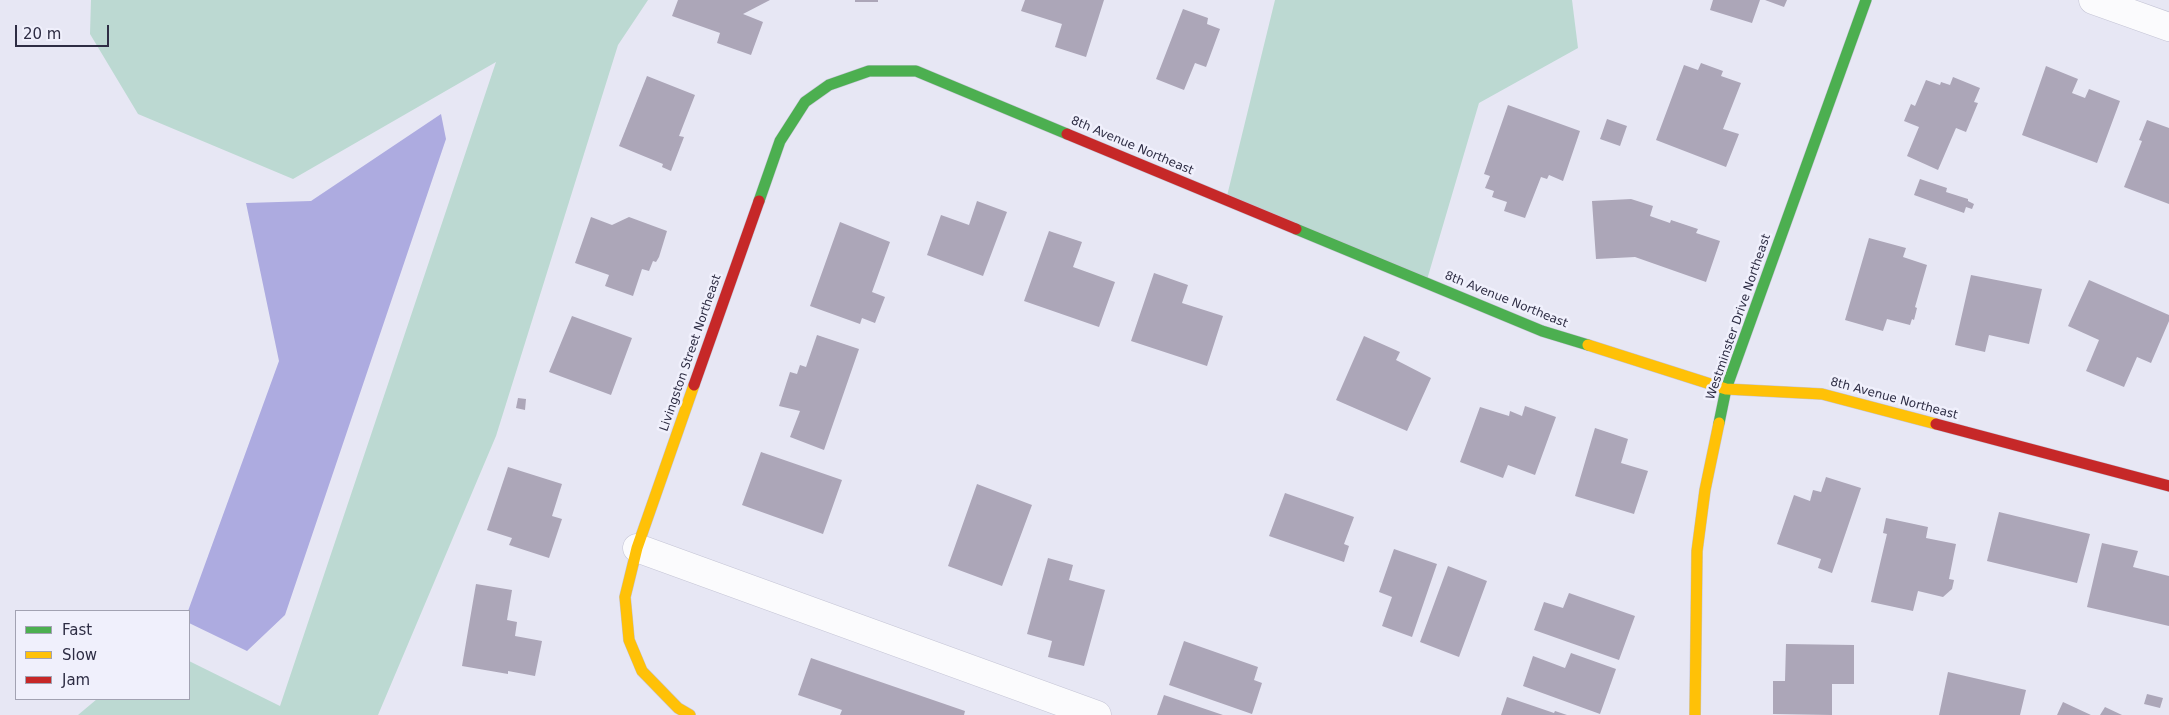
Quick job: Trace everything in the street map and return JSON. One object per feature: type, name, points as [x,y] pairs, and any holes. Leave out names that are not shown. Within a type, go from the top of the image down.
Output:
[{"type":"street","name":"Westminster Drive Northeast","points":[[1694,715],[1697,552],[1705,490],[1726,389],[1866,0]]},
{"type":"street","points":[[2093,0],[2169,27]]},
{"type":"street","name":"Livingston Street Northeast","points":[[690,715],[678,708],[642,671],[629,640],[625,598],[637,548],[780,141],[805,102],[829,85],[869,71],[916,71]]},
{"type":"street","name":"8th Avenue Northeast","points":[[916,71],[1542,331],[1726,389],[1822,394],[2169,486]]},
{"type":"street","points":[[637,548],[1097,715]]},
{"type":"green space","points":[[91,0],[648,0],[618,45],[496,436],[378,715],[78,715],[96,700],[190,700],[190,661],[280,706],[496,62],[293,179],[138,114],[90,34]]},
{"type":"green space","points":[[1275,0],[1572,0],[1578,48],[1479,103],[1426,283],[1226,200]]},
{"type":"water","points":[[441,114],[446,139],[285,615],[247,651],[190,623],[190,610],[188,610],[279,361],[246,203],[311,201]]},
{"type":"building","points":[[678,0],[770,0],[743,14],[763,22],[751,55],[717,43],[720,33],[672,16]]},
{"type":"building","points":[[855,0],[878,0],[878,2],[855,2]]},
{"type":"building","points":[[1025,0],[1104,0],[1086,57],[1055,47],[1062,24],[1021,11]]},
{"type":"building","points":[[1713,0],[1760,0],[1752,23],[1710,10]]},
{"type":"building","points":[[1765,0],[1787,0],[1784,7]]},
{"type":"building","points":[[1183,9],[1208,18],[1207,24],[1220,29],[1206,67],[1195,63],[1184,90],[1156,79]]},
{"type":"building","points":[[1701,63],[1723,71],[1721,76],[1741,83],[1723,129],[1739,134],[1726,167],[1656,140],[1684,65],[1698,70]]},
{"type":"building","points":[[2046,66],[2078,79],[2072,93],[2085,98],[2089,89],[2120,101],[2097,163],[2022,135]]},
{"type":"building","points":[[647,76],[695,95],[679,136],[684,137],[671,171],[662,167],[663,164],[619,146]]},
{"type":"building","points":[[1953,77],[1980,88],[1974,102],[1978,103],[1966,132],[1956,128],[1938,170],[1907,156],[1919,127],[1904,121],[1911,104],[1915,106],[1926,80],[1940,85],[1941,82],[1950,85]]},
{"type":"building","points":[[1508,105],[1580,131],[1563,181],[1549,175],[1547,179],[1541,177],[1525,218],[1504,211],[1507,202],[1492,197],[1494,191],[1485,188],[1490,176],[1484,174]]},
{"type":"building","points":[[1607,119],[1627,126],[1620,146],[1600,139]]},
{"type":"building","points":[[2147,120],[2169,128],[2169,204],[2124,187],[2142,141],[2139,140]]},
{"type":"building","points":[[1920,179],[1947,188],[1946,192],[1968,199],[1968,201],[1974,204],[1972,209],[1966,207],[1964,213],[1914,195]]},
{"type":"building","points":[[1631,199],[1653,206],[1650,216],[1670,223],[1671,220],[1698,229],[1696,233],[1720,241],[1706,282],[1635,257],[1596,259],[1592,201]]},
{"type":"building","points":[[977,201],[1007,212],[983,276],[927,255],[941,215],[969,225]]},
{"type":"building","points":[[591,217],[612,225],[629,217],[667,231],[659,257],[656,262],[653,261],[649,271],[642,269],[633,296],[605,286],[609,275],[575,263]]},
{"type":"building","points":[[840,222],[890,242],[872,292],[885,297],[875,323],[862,318],[860,324],[810,306]]},
{"type":"building","points":[[1049,231],[1082,242],[1073,267],[1115,282],[1099,327],[1024,301]]},
{"type":"building","points":[[1869,238],[1906,248],[1903,257],[1927,265],[1915,307],[1917,308],[1914,320],[1912,319],[1910,325],[1887,319],[1883,331],[1845,320]]},
{"type":"building","points":[[1154,273],[1188,285],[1182,303],[1223,316],[1207,366],[1131,341]]},
{"type":"building","points":[[1971,275],[2042,289],[2029,344],[1989,335],[1985,352],[1955,345]]},
{"type":"building","points":[[2089,280],[2169,315],[2169,321],[2151,363],[2137,357],[2124,387],[2086,371],[2099,340],[2068,326]]},
{"type":"building","points":[[572,316],[632,338],[611,395],[549,372]]},
{"type":"building","points":[[817,335],[859,349],[824,450],[790,437],[800,411],[779,406],[790,372],[797,374],[800,365],[806,367]]},
{"type":"building","points":[[1364,336],[1400,352],[1396,360],[1431,378],[1407,431],[1336,400]]},
{"type":"building","points":[[518,398],[526,399],[525,410],[516,408]]},
{"type":"building","points":[[1525,406],[1556,417],[1535,475],[1508,465],[1503,478],[1460,462],[1480,407],[1509,416],[1510,411],[1522,416]]},
{"type":"building","points":[[1595,428],[1628,439],[1621,463],[1648,471],[1634,514],[1575,496]]},
{"type":"building","points":[[761,452],[842,480],[823,534],[742,505]]},
{"type":"building","points":[[508,467],[562,484],[552,516],[562,519],[549,558],[509,545],[512,538],[487,530]]},
{"type":"building","points":[[1826,477],[1861,488],[1832,573],[1818,568],[1821,559],[1777,544],[1794,495],[1810,501],[1813,490],[1821,492]]},
{"type":"building","points":[[977,484],[1032,505],[1002,586],[948,566]]},
{"type":"building","points":[[1285,493],[1354,517],[1344,544],[1349,546],[1344,562],[1269,536]]},
{"type":"building","points":[[1999,512],[2090,534],[2077,583],[1987,561]]},
{"type":"building","points":[[1886,518],[1928,527],[1926,538],[1956,544],[1949,579],[1954,580],[1952,589],[1943,597],[1918,591],[1913,611],[1871,602],[1887,534],[1883,533]]},
{"type":"building","points":[[2102,543],[2138,551],[2133,567],[2169,576],[2169,626],[2087,607]]},
{"type":"building","points":[[1394,549],[1437,564],[1412,637],[1382,626],[1392,597],[1379,592]]},
{"type":"building","points":[[1048,558],[1073,565],[1069,580],[1105,590],[1084,666],[1048,657],[1052,641],[1027,634]]},
{"type":"building","points":[[1448,566],[1487,581],[1459,657],[1420,642]]},
{"type":"building","points":[[476,584],[512,590],[507,620],[517,622],[515,636],[542,641],[535,676],[508,671],[508,674],[462,666]]},
{"type":"building","points":[[1569,593],[1635,616],[1619,660],[1534,630],[1544,602],[1563,608]]},
{"type":"building","points":[[1184,641],[1258,667],[1254,680],[1262,683],[1252,714],[1169,685]]},
{"type":"building","points":[[1786,644],[1854,645],[1854,684],[1832,684],[1832,715],[1773,714],[1773,681],[1785,681]]},
{"type":"building","points":[[1571,653],[1616,669],[1600,714],[1523,686],[1533,656],[1565,668]]},
{"type":"building","points":[[811,658],[965,711],[964,715],[840,715],[842,710],[798,695]]},
{"type":"building","points":[[1948,672],[2026,690],[2020,715],[1939,715]]},
{"type":"building","points":[[2147,694],[2163,698],[2160,708],[2144,704]]},
{"type":"building","points":[[1164,695],[1223,715],[1157,715]]},
{"type":"building","points":[[1507,697],[1554,713],[1555,711],[1567,715],[1501,715]]},
{"type":"building","points":[[2063,702],[2091,715],[2057,715]]},
{"type":"building","points":[[2105,707],[2122,715],[2100,715]]},
{"type":"traffic: fast","points":[[1719,423],[1726,389],[1866,0]]},
{"type":"traffic: fast","points":[[759,201],[780,141],[805,102],[829,85],[869,71],[916,71],[1067,134]]},
{"type":"traffic: fast","points":[[1296,229],[1542,331],[1588,345]]},
{"type":"traffic: slow","points":[[1588,345],[1726,389],[1822,394],[1936,424]]},
{"type":"traffic: slow","points":[[690,715],[678,708],[642,671],[629,640],[625,597],[637,548],[694,385]]},
{"type":"traffic: slow","points":[[1695,715],[1697,551],[1705,490],[1719,423]]},
{"type":"traffic: jam","points":[[1067,134],[1296,229]]},
{"type":"traffic: jam","points":[[694,385],[759,201]]},
{"type":"traffic: jam","points":[[1936,424],[2169,486]]}]
